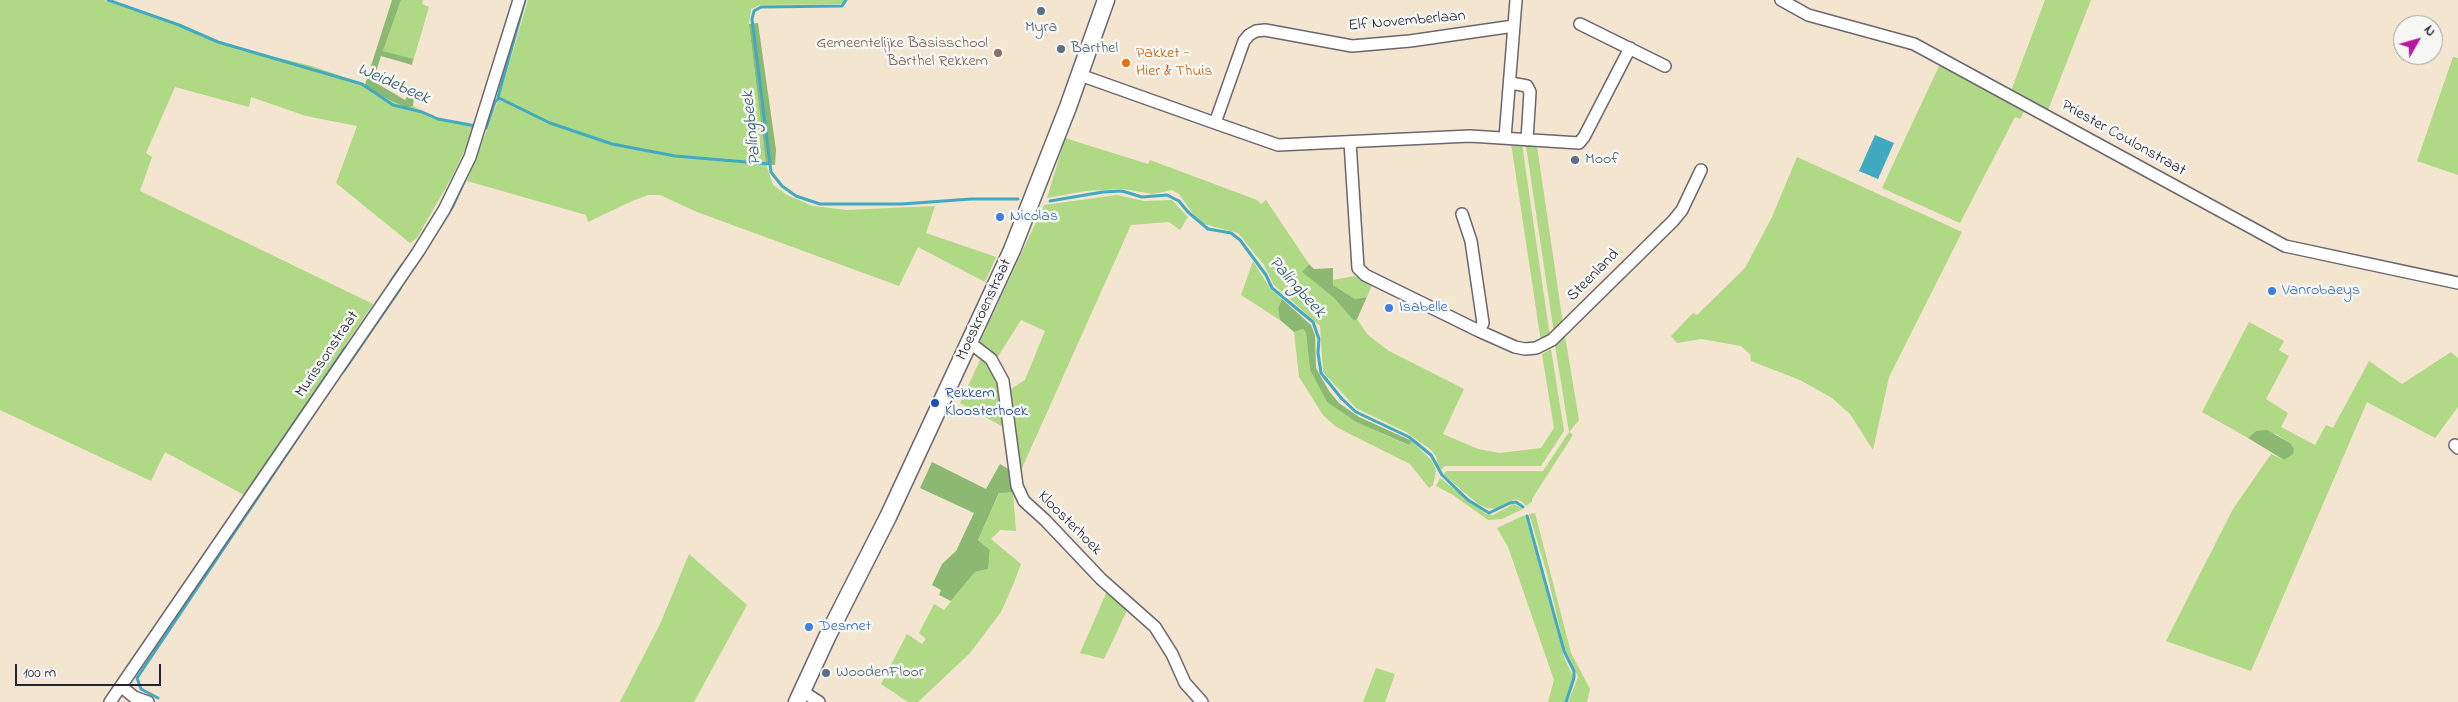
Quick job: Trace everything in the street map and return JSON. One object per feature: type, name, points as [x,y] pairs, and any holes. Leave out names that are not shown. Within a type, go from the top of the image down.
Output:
[{"type":"main road","name":"Moeskroenstraat","points":[[799,697],[888,517],[1030,208],[1106,0]]},
{"type":"street","name":"Murissonstraat","points":[[110,702],[418,252],[444,210],[470,157],[519,0]]},
{"type":"street","points":[[1505,138],[1511,83],[1516,0]]},
{"type":"street","name":"Priester Coulonstraat","points":[[1781,0],[1808,15],[1914,44],[2285,246],[2458,283]]},
{"type":"street","points":[[1580,24],[1666,66]]},
{"type":"street","name":"Elf Novemberlaan","points":[[1215,123],[1244,41],[1256,31],[1265,30],[1352,46],[1410,41],[1514,26]]},
{"type":"street","points":[[1080,75],[1278,145],[1470,136],[1579,143],[1584,137],[1630,48]]},
{"type":"street","points":[[1511,83],[1527,86],[1530,92],[1528,140]]},
{"type":"street","name":"Steenland","points":[[1350,142],[1358,268],[1365,275],[1479,331],[1515,347],[1525,349],[1536,348],[1552,340],[1673,221],[1682,210],[1701,170]]},
{"type":"street","points":[[1462,214],[1471,241],[1483,323],[1479,331]]},
{"type":"street","name":"Kloosterhoek","points":[[969,342],[991,359],[1003,381],[1017,486],[1024,501],[1101,578],[1155,627],[1172,654],[1185,683],[1202,702]]},
{"type":"street","points":[[122,687],[134,697],[148,702]]},
{"type":"street","name":"Moeskroenstraat","points":[[799,697],[819,702]]},
{"type":"green space","points":[[0,0],[103,0],[181,27],[217,43],[312,66],[364,84],[364,88],[407,108],[413,106],[435,118],[476,125],[454,173],[417,238],[410,243],[336,183],[357,126],[306,116],[251,97],[249,107],[175,87],[146,153],[152,157],[140,191],[373,304],[244,495],[165,452],[151,481],[0,410]]},
{"type":"green space","points":[[392,0],[401,0],[383,51],[413,59],[412,65],[381,56],[373,81],[405,100],[408,95],[414,96],[413,106],[407,108],[364,88]]},
{"type":"green space","points":[[401,0],[423,0],[422,4],[429,7],[412,65],[413,60],[383,51]]},
{"type":"green space","points":[[528,0],[845,0],[844,4],[760,5],[751,9],[749,24],[766,164],[773,185],[787,195],[813,206],[847,210],[935,206],[926,233],[996,257],[985,282],[918,247],[899,286],[697,212],[660,195],[648,195],[632,201],[588,222],[586,215],[467,181],[499,98]]},
{"type":"green space","points":[[2045,0],[2091,0],[2048,110],[2011,91]]},
{"type":"green space","points":[[758,23],[776,150],[775,165],[766,164],[749,24]]},
{"type":"green space","points":[[2453,57],[2458,58],[2458,175],[2417,161]]},
{"type":"green space","points":[[1940,64],[2025,110],[2020,119],[2015,117],[1960,223],[1882,188]]},
{"type":"green space","points":[[1065,138],[1148,164],[1150,160],[1257,200],[1261,204],[1266,200],[1309,264],[1302,272],[1334,298],[1354,321],[1357,319],[1368,335],[1389,351],[1464,389],[1443,434],[1478,449],[1499,453],[1541,448],[1554,428],[1542,354],[1551,349],[1564,431],[1541,466],[1445,466],[1439,471],[1436,456],[1430,449],[1406,432],[1356,408],[1323,372],[1320,326],[1274,285],[1264,265],[1238,233],[1204,224],[1194,215],[1179,194],[1172,190],[1153,194],[1123,189],[1086,191],[1047,198]]},
{"type":"green space","points":[[1511,143],[1522,144],[1550,337],[1541,342]]},
{"type":"green space","points":[[1526,146],[1537,146],[1563,324],[1554,333]]},
{"type":"green space","points":[[1797,157],[1962,232],[1889,377],[1873,450],[1850,414],[1832,398],[1800,380],[1751,361],[1750,354],[1741,346],[1701,339],[1677,343],[1671,336],[1693,313],[1697,315],[1745,268],[1772,217]]},
{"type":"green space","points":[[1117,195],[1144,201],[1172,200],[1188,217],[1180,230],[1169,222],[1131,225],[1018,477],[1009,390],[1025,380],[1045,331],[1021,320],[997,358],[981,343],[981,340],[1044,205]]},
{"type":"green space","points":[[1253,261],[1271,290],[1282,299],[1278,308],[1280,320],[1241,295]]},
{"type":"green space","points":[[1309,264],[1314,269],[1333,268],[1333,285],[1355,299],[1367,297],[1357,319],[1354,321],[1334,298],[1302,272]]},
{"type":"green space","points":[[1354,276],[1373,283],[1367,297],[1355,299],[1333,285],[1333,280]]},
{"type":"green space","points":[[1282,299],[1311,325],[1315,335],[1316,368],[1329,391],[1339,403],[1359,417],[1412,441],[1409,445],[1356,422],[1327,402],[1310,370],[1306,333],[1303,329],[1294,332],[1280,320],[1278,308]]},
{"type":"green space","points":[[2249,322],[2284,341],[2279,350],[2289,356],[2266,399],[2288,413],[2281,427],[2315,445],[2326,425],[2333,428],[2369,361],[2402,384],[2451,352],[2458,358],[2458,407],[2435,438],[2367,402],[2251,671],[2166,641],[2233,509],[2271,454],[2284,460],[2290,443],[2276,434],[2256,431],[2248,438],[2202,412]]},
{"type":"green space","points":[[1303,329],[1306,333],[1310,370],[1327,402],[1356,422],[1408,445],[1412,441],[1432,461],[1436,471],[1433,485],[1429,488],[1410,464],[1335,426],[1323,415],[1299,377],[1294,332]]},
{"type":"green space","points":[[1565,336],[1579,420],[1569,432],[1555,345]]},
{"type":"green space","points":[[982,356],[996,374],[1001,390],[1005,428],[960,403]]},
{"type":"green space","points":[[2267,430],[2290,443],[2294,449],[2293,454],[2284,460],[2248,438],[2256,431]]},
{"type":"green space","points":[[1569,432],[1573,435],[1532,499],[1532,502],[1526,506],[1521,501],[1515,499],[1498,509],[1487,508],[1478,504],[1443,474],[1447,471],[1543,471]]},
{"type":"green space","points":[[932,462],[986,489],[1000,464],[1010,470],[1013,492],[999,493],[978,540],[990,550],[988,569],[975,572],[951,601],[939,595],[941,590],[932,585],[942,564],[956,551],[974,513],[920,488]]},
{"type":"green space","points":[[1440,478],[1486,514],[1493,515],[1514,504],[1523,509],[1502,519],[1488,520],[1453,495],[1436,486]]},
{"type":"green space","points":[[1000,492],[1013,492],[1016,531],[1000,530],[991,539],[1021,564],[1013,585],[1001,612],[970,653],[918,702],[908,702],[881,684],[907,634],[922,644],[926,639],[919,633],[934,604],[944,610],[975,572],[988,569],[990,550],[978,540]]},
{"type":"green space","points":[[1535,513],[1571,653],[1590,689],[1587,702],[1568,702],[1578,677],[1564,647],[1547,573],[1529,514]]},
{"type":"green space","points":[[1525,515],[1565,660],[1573,676],[1572,685],[1564,702],[1548,702],[1554,680],[1508,547],[1497,528]]},
{"type":"green space","points":[[689,554],[747,605],[694,702],[620,702],[661,622]]},
{"type":"green space","points":[[1108,589],[1129,606],[1104,659],[1080,653]]},
{"type":"green space","points":[[1376,668],[1395,674],[1385,702],[1363,702]]},
{"type":"water","points":[[1875,135],[1894,143],[1878,179],[1859,171]]},
{"type":"waterway","name":"Weidebeek","points":[[108,0],[179,25],[218,42],[362,84],[393,105],[422,112],[438,119],[476,126]]},
{"type":"waterway","points":[[498,97],[525,0]]},
{"type":"waterway","name":"Palingbeek","points":[[846,0],[842,6],[761,7],[754,11],[752,19],[771,172],[782,186],[796,196],[820,204],[902,204],[971,199],[1018,199]]},
{"type":"waterway","name":"Weidebeek","points":[[483,127],[486,128],[495,102],[499,98],[550,123],[612,144],[675,156],[770,164]]},
{"type":"waterway","points":[[423,254],[453,206],[468,173]]},
{"type":"waterway","name":"Palingbeek","points":[[1050,201],[1103,192],[1122,191],[1142,197],[1167,195],[1179,201],[1188,212],[1208,229],[1231,233],[1240,240],[1266,275],[1272,288],[1313,322],[1319,339],[1318,353],[1321,373],[1342,399],[1356,412],[1409,437],[1431,455],[1442,475],[1468,500],[1489,513],[1510,503],[1516,502],[1523,507]]},
{"type":"waterway","points":[[391,281],[402,265]]},
{"type":"waterway","points":[[343,372],[400,289]]},
{"type":"waterway","points":[[252,485],[345,348]]},
{"type":"waterway","points":[[158,698],[141,689],[137,678],[309,421]]},
{"type":"waterway","points":[[1527,516],[1564,651],[1574,671],[1574,678],[1566,702]]},
{"type":"place","name":"Myra","points":[[1041,11]]},
{"type":"place","name":"Barthel","points":[[1061,49]]},
{"type":"place","name":"Gemeentelijke Basisschool Barthel Rekkem","points":[[998,53]]},
{"type":"place","name":"Pakket - Hier & Thuis","points":[[1126,63]]},
{"type":"place","name":"Moof","points":[[1575,160]]},
{"type":"place","name":"Nicolas","points":[[1000,217]]},
{"type":"place","name":"Vanrobaeys","points":[[2272,291]]},
{"type":"place","name":"Isabelle","points":[[1389,308]]},
{"type":"place","name":"Rekkem Kloosterhoek","points":[[935,403]]},
{"type":"place","name":"Desmet","points":[[809,627]]},
{"type":"place","name":"WoodenFloor","points":[[826,673]]}]
